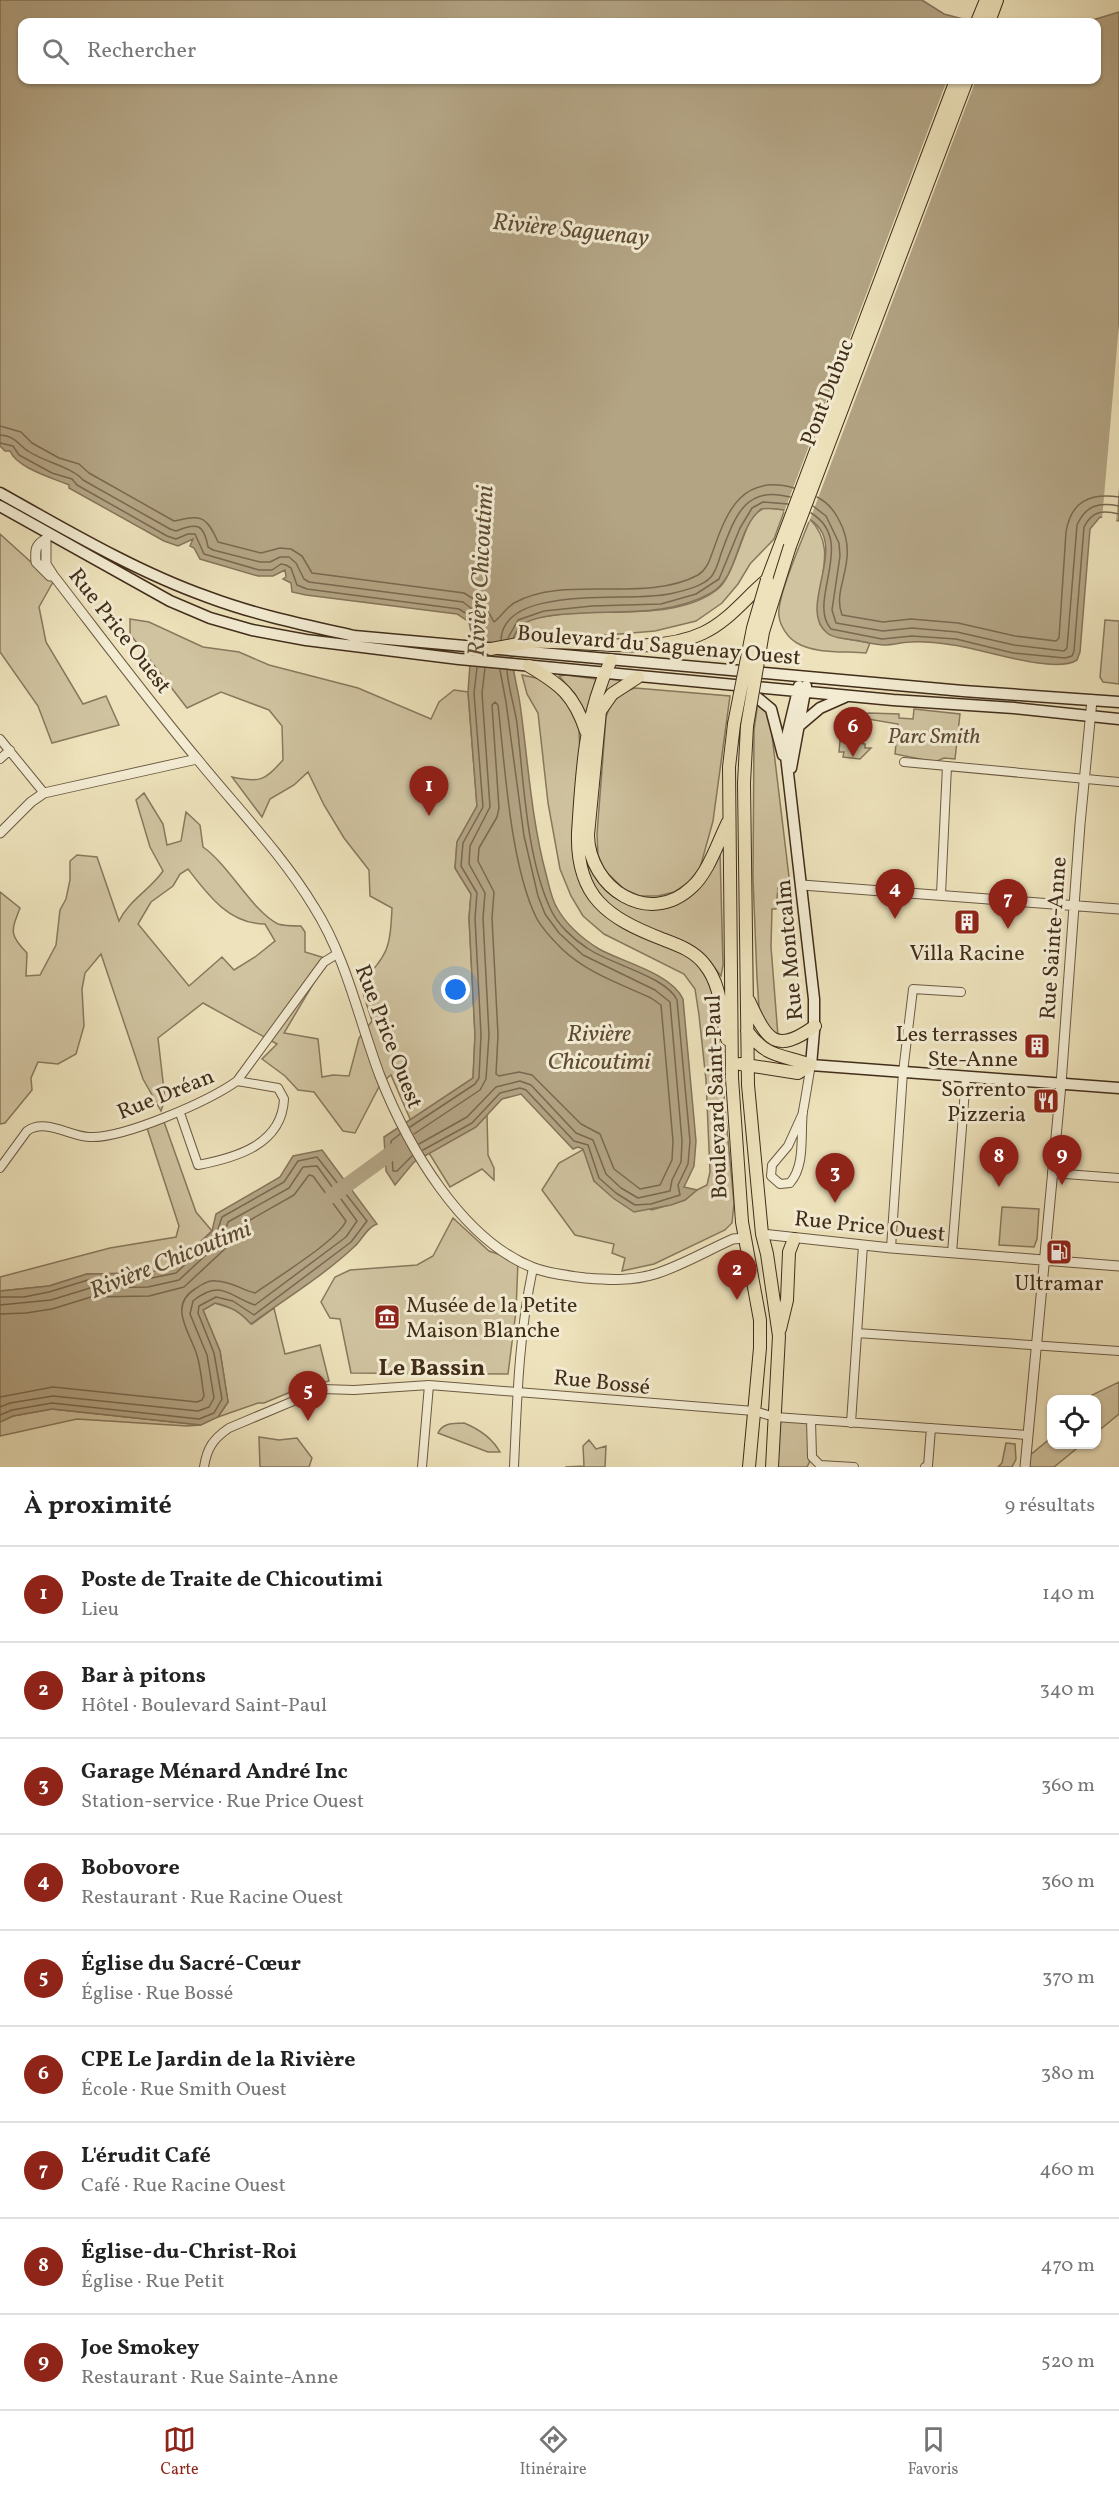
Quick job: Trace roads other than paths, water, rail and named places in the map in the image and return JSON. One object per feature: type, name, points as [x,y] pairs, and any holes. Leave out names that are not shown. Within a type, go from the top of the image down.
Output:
[{"type":"main road","points":[[979,18],[986,0]]},
{"type":"main road","points":[[991,18],[998,0]]},
{"type":"main road","name":"Pont Dubuc","points":[[740,725],[753,628],[767,580],[954,84]]},
{"type":"main road","name":"Pont Dubuc","points":[[740,725],[763,632],[781,573],[965,84]]},
{"type":"main road","name":"Boulevard du Saguenay Ouest","points":[[0,493],[50,532],[147,570],[207,597],[264,615],[354,636],[491,649]]},
{"type":"main road","name":"Boulevard du Saguenay Ouest","points":[[0,506],[170,601],[210,618],[252,630],[306,640],[459,659],[802,692],[1119,719]]},
{"type":"main road","points":[[491,649],[653,644],[685,639],[704,632],[729,616],[767,580]]},
{"type":"main road","name":"Boulevard du Saguenay Ouest","points":[[531,647],[611,660],[1119,702]]},
{"type":"main road","points":[[611,660],[594,699],[587,735],[578,846],[584,877],[599,902],[618,919],[682,947],[705,964],[718,990],[721,1017],[732,1061],[748,1066],[798,1073],[811,1065]]},
{"type":"main road","points":[[529,666],[552,680],[567,693],[578,710],[587,735]]},
{"type":"main road","points":[[638,676],[609,697],[599,715],[588,835],[590,854],[597,871],[615,891],[632,900],[650,903],[670,900],[682,895],[698,881],[729,821]]},
{"type":"main road","name":"Rue Montcalm","points":[[789,783],[800,725],[803,677]]},
{"type":"main road","points":[[743,686],[771,709],[786,768]]},
{"type":"main road","name":"Rue Montcalm","points":[[802,692],[788,732],[786,768],[802,885],[813,992],[815,1026],[811,1065]]},
{"type":"main road","points":[[800,725],[820,708],[847,696]]},
{"type":"main road","name":"Boulevard Saint-Paul","points":[[740,725],[730,757],[732,1061],[742,1222],[760,1320],[760,1348],[749,1467]]},
{"type":"main road","name":"Boulevard Saint-Paul","points":[[740,725],[744,790],[750,1119],[762,1234],[779,1336],[772,1467]]},
{"type":"main road","points":[[747,997],[763,1029],[776,1039],[786,1041],[796,1039],[815,1026]]},
{"type":"main road","points":[[747,1031],[766,1051],[811,1065],[1119,1088]]},
{"type":"main road","name":"Rue Price Ouest","points":[[745,1238],[762,1234]]},
{"type":"main road","points":[[779,1336],[787,1300],[789,1251],[794,1239]]},
{"type":"street","name":"Rue Price Ouest","points":[[50,532],[35,549],[36,562],[45,573],[57,581],[197,759],[294,877],[316,908],[337,954],[381,1078],[394,1106],[425,1165],[449,1200],[482,1234],[498,1247],[533,1268],[558,1274],[615,1281],[656,1274],[733,1239],[745,1238]]},
{"type":"street","name":"Rue Sainte-Anne","points":[[1025,1467],[1061,1084],[1092,700]]},
{"type":"street","points":[[0,739],[44,793]]},
{"type":"street","points":[[0,759],[10,750]]},
{"type":"street","points":[[0,833],[31,802],[44,793],[197,759]]},
{"type":"street","points":[[904,762],[1119,782]]},
{"type":"street","points":[[941,894],[947,766]]},
{"type":"street","points":[[802,885],[1119,909]]},
{"type":"street","name":"Rue Dréan","points":[[0,1168],[27,1131],[33,1127],[42,1126],[88,1137],[107,1136],[220,1094],[237,1081],[324,962],[337,954]]},
{"type":"street","points":[[891,1248],[903,1072],[912,989],[961,992]]},
{"type":"street","name":"Rue Montcalm","points":[[803,1113],[788,1146],[771,1167],[771,1176],[780,1184],[790,1183],[796,1173],[803,1136],[803,1113],[811,1065]]},
{"type":"street","points":[[952,1253],[966,1077]]},
{"type":"street","points":[[181,1116],[198,1165],[230,1159],[250,1149],[272,1134],[281,1119],[284,1099],[278,1088],[237,1081]]},
{"type":"street","points":[[1052,1173],[1119,1179]]},
{"type":"street","name":"Rue Price Ouest","points":[[762,1234],[891,1248],[1119,1266]]},
{"type":"street","points":[[851,1423],[863,1245]]},
{"type":"street","points":[[514,1467],[526,1300],[533,1268]]},
{"type":"street","points":[[857,1333],[1119,1351]]},
{"type":"street","points":[[422,1467],[429,1385]]},
{"type":"street","name":"Rue Bossé","points":[[204,1467],[208,1447],[216,1437],[229,1428],[322,1389],[354,1390],[429,1385],[754,1411],[776,1417],[811,1420],[1028,1435]]},
{"type":"street","points":[[811,1420],[812,1458],[820,1465],[854,1467]]},
{"type":"street","points":[[925,1467],[928,1466],[931,1428]]},
{"type":"water","name":"Rivière Saguenay","points":[[0,0],[922,0],[944,14],[959,18],[18,18],[18,84],[1101,84],[1099,18],[1119,12],[1119,521],[1100,517],[1090,529],[1080,652],[1077,660],[1066,664],[1035,663],[965,647],[927,642],[880,645],[830,635],[819,621],[817,606],[826,555],[824,539],[817,525],[801,515],[771,508],[761,509],[753,518],[746,529],[733,565],[720,585],[711,593],[695,601],[642,611],[541,617],[523,624],[514,636],[512,662],[520,704],[533,810],[541,853],[555,904],[570,925],[587,941],[609,954],[657,975],[677,990],[683,999],[696,1141],[694,1166],[684,1187],[697,1190],[685,1200],[634,1212],[594,1181],[583,1149],[578,1147],[573,1149],[521,1094],[502,1099],[476,1127],[414,1162],[395,1185],[386,1171],[384,1137],[473,1078],[475,1035],[469,918],[471,894],[455,868],[457,842],[477,806],[468,692],[472,636],[469,622],[457,614],[292,592],[291,583],[283,579],[286,577],[285,570],[273,576],[258,576],[200,559],[194,548],[190,546],[193,539],[178,546],[164,541],[69,488],[69,485],[20,463],[10,451],[5,451],[0,446]]},
{"type":"water","name":"Rivière Chicoutimi","points":[[322,1150],[377,1224],[370,1228],[354,1247],[330,1268],[251,1324],[235,1310],[215,1303],[203,1310],[220,1351],[228,1402],[218,1417],[201,1425],[52,1409],[13,1416],[0,1422],[0,1291],[49,1286],[87,1274],[147,1273],[174,1267],[212,1231],[216,1214],[280,1177],[293,1156]]},
{"type":"waterway","name":"Rivière Chicoutimi","points":[[332,1196],[402,1145]]},
{"type":"place","name":"CPE Le Jardin de la Rivière","points":[[853,757]]},
{"type":"place","name":"Poste de Traite de Chicoutimi","points":[[429,816]]},
{"type":"place","name":"Bobovore","points":[[895,919]]},
{"type":"place","name":"Villa Racine","points":[[967,922]]},
{"type":"place","name":"L'érudit Café","points":[[1008,929]]},
{"type":"place","name":"Les terrasses Ste-Anne","points":[[1037,1046]]},
{"type":"place","name":"Sorrento Pizzeria","points":[[1046,1101]]},
{"type":"place","name":"Joe Smokey","points":[[1062,1185]]},
{"type":"place","name":"Église-du-Christ-Roi","points":[[999,1187]]},
{"type":"place","name":"Garage Ménard André Inc","points":[[835,1203]]},
{"type":"place","name":"Ultramar","points":[[1059,1252]]},
{"type":"place","name":"Bar à pitons","points":[[737,1300]]},
{"type":"place","name":"Musée de la Petite Maison Blanche","points":[[387,1317]]},
{"type":"place","name":"Église du Sacré-Cœur","points":[[308,1421]]},
{"type":"district","name":"Le Bassin","points":[[432,1367]]},
{"type":"park label","name":"Parc Smith","points":[[934,735]]}]
